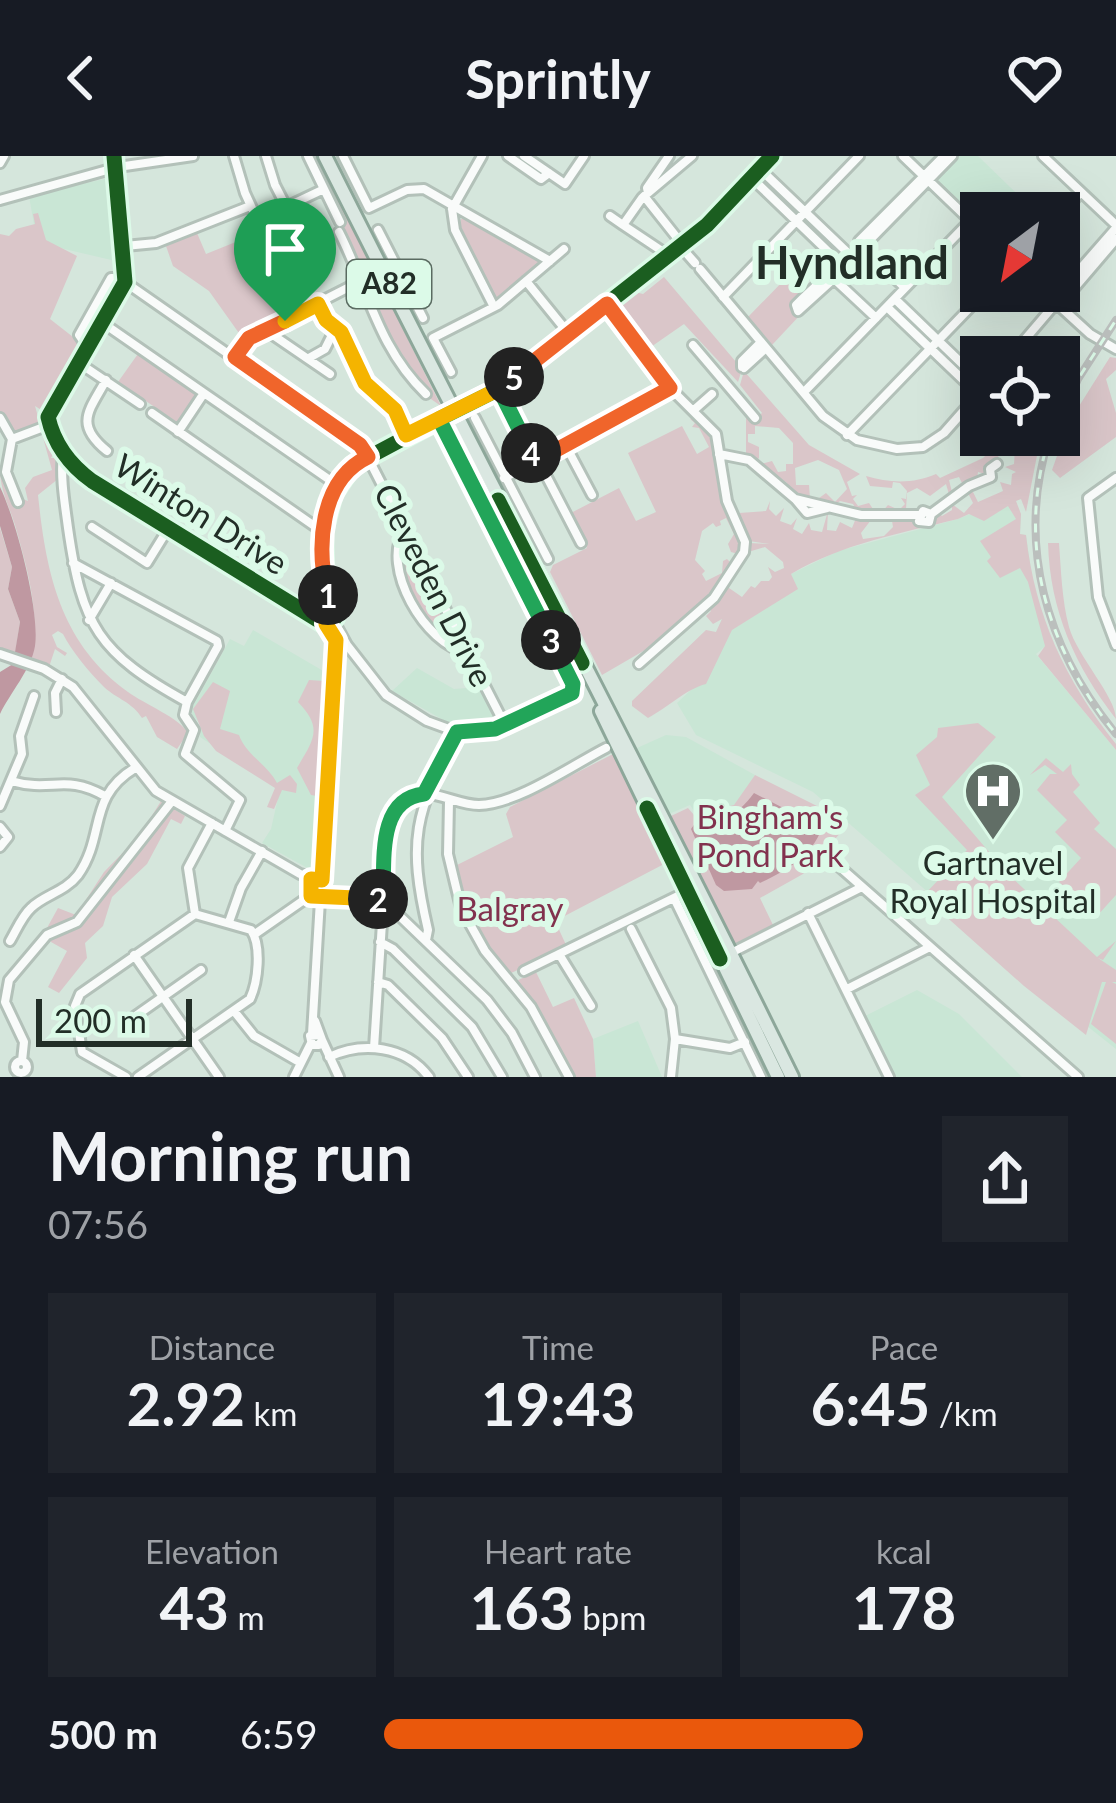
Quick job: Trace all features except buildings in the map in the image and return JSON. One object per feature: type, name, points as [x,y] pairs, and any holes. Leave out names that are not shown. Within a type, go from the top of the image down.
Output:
[{"type":"main road","name":"A82","points":[[325,156],[394,277],[446,415],[642,772],[686,892],[725,956],[772,1051],[792,1077]]},
{"type":"main road","name":"A82","points":[[772,1051],[778,1077]]},
{"type":"street","points":[[0,200],[116,161],[193,156]]},
{"type":"street","points":[[234,156],[262,230]]},
{"type":"street","points":[[266,156],[296,226]]},
{"type":"street","points":[[308,156],[386,345],[426,394]]},
{"type":"street","points":[[343,156],[369,208],[415,189],[430,192],[452,209],[550,261]]},
{"type":"street","points":[[482,156],[452,209],[455,230],[494,307]]},
{"type":"street","points":[[508,156],[541,179],[549,173]]},
{"type":"street","points":[[524,156],[565,184],[584,156]]},
{"type":"street","points":[[669,156],[647,193],[692,156]]},
{"type":"street","points":[[446,415],[574,688],[562,700],[484,732],[457,732],[427,722],[386,695],[341,646],[330,622],[323,532],[337,485],[352,466],[406,435],[446,415],[499,389],[713,219],[772,156]]},
{"type":"street","points":[[723,297],[859,156]]},
{"type":"street","points":[[902,156],[960,211]]},
{"type":"street","points":[[830,275],[830,282],[798,311],[796,305],[861,247],[948,156]]},
{"type":"street","points":[[1049,158],[1114,221],[1080,269]]},
{"type":"street","points":[[116,161],[125,280],[48,417],[63,454],[72,562],[89,620],[132,668],[187,702]]},
{"type":"street","points":[[760,169],[850,256]]},
{"type":"street","points":[[759,185],[842,264]]},
{"type":"street","points":[[286,207],[324,188]]},
{"type":"street","points":[[622,225],[644,196],[763,345],[847,435],[886,448],[923,447],[960,416]]},
{"type":"street","points":[[125,246],[162,242],[250,206]]},
{"type":"street","points":[[610,216],[668,256]]},
{"type":"street","points":[[378,230],[394,277],[423,318]]},
{"type":"street","points":[[804,392],[960,231]]},
{"type":"street","points":[[1080,277],[1116,239]]},
{"type":"street","points":[[861,247],[905,288]]},
{"type":"street","points":[[451,372],[433,338],[494,307],[564,249]]},
{"type":"street","points":[[830,275],[876,318]]},
{"type":"street","points":[[88,347],[79,335],[111,278],[125,280]]},
{"type":"street","name":"Cleveden Drive","points":[[125,280],[360,445],[506,725]]},
{"type":"street","points":[[235,357],[249,338],[363,280]]},
{"type":"street","points":[[526,281],[569,334]]},
{"type":"street","points":[[895,299],[960,362]]},
{"type":"street","points":[[318,304],[341,332],[365,383],[395,410],[406,435]]},
{"type":"street","points":[[607,304],[670,388],[716,434],[727,501],[744,536],[744,550],[714,598],[639,664]]},
{"type":"street","points":[[887,307],[960,376]]},
{"type":"street","points":[[847,435],[966,312]]},
{"type":"street","points":[[1028,336],[1048,312]]},
{"type":"street","points":[[1066,312],[1116,350]]},
{"type":"street","points":[[103,322],[337,485]]},
{"type":"street","points":[[307,358],[326,350],[335,328]]},
{"type":"street","points":[[266,330],[330,374]]},
{"type":"street","points":[[693,345],[719,389],[755,418]]},
{"type":"street","points":[[79,363],[140,404]]},
{"type":"street","points":[[106,380],[90,410],[87,428],[107,451]]},
{"type":"street","points":[[504,478],[670,388]]},
{"type":"street","points":[[499,389],[581,543]]},
{"type":"street","points":[[695,409],[719,389]]},
{"type":"street","points":[[178,432],[204,393]]},
{"type":"street","points":[[152,413],[323,532]]},
{"type":"street","points":[[0,418],[12,440],[6,472],[18,502]]},
{"type":"street","points":[[476,418],[548,559]]},
{"type":"street","points":[[12,440],[49,424]]},
{"type":"street","points":[[566,446],[592,495]]},
{"type":"street","name":"Winton Drive","points":[[63,454],[77,471],[168,529],[312,619],[330,622]]},
{"type":"street","points":[[719,454],[749,460],[795,499],[878,516],[909,512],[927,523],[931,514],[992,476],[991,469],[997,464]]},
{"type":"street","points":[[1116,478],[1088,498],[1098,597],[1116,645]]},
{"type":"street","points":[[92,527],[147,562],[168,529]]},
{"type":"street","points":[[405,530],[399,540],[400,564],[412,606],[434,634],[467,652]]},
{"type":"street","points":[[72,562],[217,641],[187,702],[184,715],[194,730],[184,754],[240,800],[225,831]]},
{"type":"street","points":[[89,620],[111,583]]},
{"type":"street","points":[[339,1077],[319,1044],[315,1020],[317,879],[334,661],[341,646]]},
{"type":"street","points":[[4,655],[44,669],[87,700],[156,791],[317,879]]},
{"type":"street","points":[[56,712],[62,679]]},
{"type":"street","points":[[0,806],[22,754],[20,736],[34,697]]},
{"type":"street","points":[[426,940],[416,864],[417,822],[424,794],[457,732]]},
{"type":"street","points":[[374,1048],[390,818],[405,798],[424,794],[482,805],[502,801],[606,748]]},
{"type":"street","points":[[10,941],[31,908],[78,874],[93,844],[105,796],[135,768]]},
{"type":"street","points":[[11,781],[41,788],[74,782],[105,796]]},
{"type":"street","points":[[22,1061],[24,1042],[5,1002],[10,977],[47,934],[77,922],[172,800]]},
{"type":"street","points":[[449,801],[448,854],[461,908],[484,951],[531,1007],[569,1077]]},
{"type":"street","points":[[195,914],[188,868],[212,824]]},
{"type":"street","points":[[0,827],[8,834],[0,847]]},
{"type":"street","points":[[229,922],[262,851]]},
{"type":"street","points":[[825,854],[1078,1077]]},
{"type":"street","points":[[725,956],[862,887]]},
{"type":"street","points":[[524,971],[686,892],[761,1077]]},
{"type":"street","points":[[255,934],[316,896],[383,900],[496,1010],[535,1077]]},
{"type":"street","points":[[126,1077],[106,1073],[82,1052],[75,1006],[84,990],[195,914],[255,934]]},
{"type":"street","points":[[808,914],[889,1077]]},
{"type":"street","points":[[631,929],[671,1008],[671,1077]]},
{"type":"street","points":[[138,1077],[234,1011],[254,990],[255,934]]},
{"type":"street","points":[[380,942],[393,949],[472,1027],[502,1077]]},
{"type":"street","points":[[847,989],[930,947]]},
{"type":"street","points":[[559,954],[591,1006]]},
{"type":"street","points":[[134,955],[219,1077]]},
{"type":"street","points":[[127,1022],[201,970]]},
{"type":"street","points":[[378,982],[392,988],[442,1038],[468,1077]]},
{"type":"street","points":[[234,1011],[254,1036],[303,1059]]},
{"type":"street","points":[[674,1039],[730,1048],[745,1042]]},
{"type":"street","points":[[294,1077],[303,1059],[319,1044],[374,1048],[407,1058],[429,1077]]},
{"type":"shaded area","points":[[957,156],[978,156],[1015,192],[960,192],[960,203],[935,179]]},
{"type":"shaded area","points":[[113,177],[120,262],[47,245],[36,236],[29,196]]},
{"type":"shaded area","points":[[0,487],[25,565],[36,630],[29,664],[0,714],[0,672],[13,664],[20,622],[8,589],[12,567],[0,526]]},
{"type":"shaded area","points":[[1006,499],[1021,514],[1020,534],[1026,535],[1033,584],[1050,642],[1036,654],[1116,750],[1116,1049],[1024,976],[813,792],[696,735],[677,703],[694,687],[723,616],[838,551],[958,519]]},
{"type":"shaded area","points":[[253,630],[325,672],[313,871],[262,843],[271,829],[280,789],[200,737],[201,724],[192,715],[230,639],[244,646]]},
{"type":"shaded area","points":[[417,668],[454,689],[480,687],[496,721],[454,726],[392,691]]},
{"type":"shaded area","points":[[666,735],[686,737],[755,775],[743,795],[734,805],[696,814],[690,805],[669,814],[637,748]]},
{"type":"shaded area","name":"Bingham's Pond Park","points":[[754,793],[822,828],[805,855],[789,868],[758,881],[752,889],[724,891],[716,885],[691,829],[696,822],[736,812]]},
{"type":"shaded area","points":[[917,990],[959,1014],[1022,1077],[894,1077],[865,1016]]},
{"type":"shaded area","points":[[638,1021],[662,1077],[596,1077],[593,1039]]},
{"type":"green space","points":[[313,156],[441,406],[428,397],[431,393],[389,336],[340,227],[346,223]]},
{"type":"green space","points":[[38,213],[46,240],[77,256],[50,319],[82,344],[43,411],[35,406],[40,424],[13,435],[0,412],[0,234],[9,236],[35,224],[33,214]]},
{"type":"green space","points":[[461,219],[542,263],[495,301],[458,231]]},
{"type":"green space","points":[[197,233],[206,254],[243,239],[282,313],[241,336],[209,291],[173,266],[166,246]]},
{"type":"green space","points":[[788,276],[804,291],[792,303],[802,313],[772,345],[748,317]]},
{"type":"green space","points":[[664,277],[742,369],[738,382],[684,324],[648,349],[619,311],[620,303],[635,292],[643,294]]},
{"type":"green space","points":[[140,351],[200,394],[181,425],[118,382]]},
{"type":"green space","points":[[1110,357],[1116,358],[1116,370],[1106,379],[1116,413],[1116,437],[1060,478],[1052,470],[1057,456],[1080,456],[1080,405]]},
{"type":"green space","points":[[744,371],[809,445],[860,474],[847,482],[852,496],[857,495],[853,499],[858,506],[869,503],[875,512],[856,510],[853,504],[840,501],[835,505],[815,501],[826,493],[835,502],[847,489],[839,470],[818,460],[795,468],[796,485],[809,485],[810,499],[785,490],[787,483],[761,464],[772,461],[778,472],[793,464],[793,443],[779,428],[755,426],[748,442],[759,447],[759,458],[746,454],[746,415],[752,422],[762,413],[740,385]]},
{"type":"green space","points":[[694,417],[710,432],[721,497],[741,539],[738,554],[728,544],[734,534],[726,518],[721,525],[713,523],[702,531],[695,560],[705,571],[706,581],[722,573],[723,561],[732,564],[712,597],[664,639],[602,675],[550,572],[553,565],[587,548],[569,514],[619,488],[636,521],[656,512],[628,453],[682,426],[697,454],[709,447],[699,428],[692,427]]},
{"type":"green space","points":[[42,434],[54,452],[51,458],[55,458],[58,479],[38,495],[60,604],[86,651],[105,673],[184,727],[188,733],[177,749],[157,737],[146,716],[142,718],[104,687],[63,634],[52,635],[65,656],[55,649],[49,667],[30,660],[35,628],[32,592],[0,469],[20,498],[28,501],[25,488],[33,477],[52,470]]},
{"type":"green space","points":[[998,456],[989,475],[978,472],[977,479],[964,487],[959,477],[949,480],[950,498],[946,484],[930,496],[917,488],[907,493],[906,509],[881,513],[888,505],[899,510],[907,491],[893,482],[892,488],[870,486],[866,476],[901,481],[936,474],[940,478]]},
{"type":"green space","points":[[1014,456],[1037,456],[1026,512],[1021,499],[1016,501],[1020,534],[1026,535],[1037,593],[1055,646],[1116,750],[1038,656],[1045,646],[1020,568],[1000,578],[987,561],[991,557],[980,541],[1016,519],[1008,506],[984,521],[969,514],[958,519],[872,540],[791,574],[798,589],[732,630],[706,684],[648,718],[632,706],[706,630],[716,632],[722,619],[713,624],[706,616],[711,611],[707,606],[730,579],[729,588],[742,597],[751,586],[769,581],[768,567],[775,572],[784,568],[765,547],[748,552],[749,543],[770,544],[749,541],[739,513],[766,511],[770,501],[769,509],[776,516],[784,508],[780,521],[791,525],[797,518],[793,529],[802,534],[809,523],[811,530],[822,532],[828,511],[827,530],[836,531],[840,522],[852,528],[856,518],[871,520],[861,533],[863,539],[884,536],[893,527],[892,521],[911,515],[919,524],[928,525],[939,513],[952,510],[952,504],[964,513],[973,503],[967,491],[971,488],[978,502],[1003,491],[1000,482],[1011,485],[1016,472],[1005,467],[1014,464]]},
{"type":"green space","points":[[0,528],[12,567],[8,589],[20,622],[15,654],[0,650]]},
{"type":"green space","points":[[404,536],[460,648],[434,627],[415,601],[404,570]]},
{"type":"green space","points":[[1048,543],[1059,543],[1073,638],[1110,699],[1116,719],[1067,637],[1054,592]]},
{"type":"green space","points":[[309,680],[324,681],[317,796],[311,795],[297,768],[313,735],[311,720],[298,702]]},
{"type":"green space","points":[[213,682],[230,691],[220,729],[239,735],[277,783],[290,775],[297,784],[296,793],[282,790],[274,809],[267,807],[275,788],[216,751],[204,736],[193,709]]},
{"type":"green space","points":[[978,723],[996,737],[942,797],[1008,874],[1097,957],[1116,941],[1103,960],[1098,958],[1116,970],[1116,982],[1112,982],[1116,984],[1116,1044],[1091,1024],[1106,982],[1102,982],[1086,1035],[923,896],[967,850],[915,795],[930,785],[916,755],[937,737],[938,728]]},
{"type":"green space","name":"Balgray","points":[[613,754],[666,863],[555,921],[567,947],[509,974],[473,925],[455,866],[513,837],[506,814],[510,807]]},
{"type":"green space","points":[[1046,758],[1063,772],[1071,764],[1080,785],[1073,792],[1100,823],[1094,829],[1116,849],[1116,895],[1097,916],[1059,882],[1081,858],[1055,832],[1067,820],[1037,790],[1050,774],[1057,774],[1045,765],[1030,775]]},
{"type":"green space","name":"Bingham's Pond Park","points":[[755,775],[823,809],[845,828],[803,874],[760,898],[773,925],[732,946],[671,816],[688,808],[694,815],[734,805]]},
{"type":"green space","points":[[161,801],[185,816],[181,824],[171,819],[147,864],[112,897],[103,926],[85,943],[87,958],[59,993],[48,987],[67,951],[51,942],[47,928],[58,908],[76,915]]},
{"type":"green space","points":[[536,972],[553,1007],[574,998],[593,1039],[596,1077],[574,1077],[516,981]]},
{"type":"railway","points":[[1080,376],[1116,320]]},
{"type":"railway","points":[[1045,456],[1036,515],[1044,593],[1071,666],[1116,734]]},
{"type":"cycle path","points":[[114,156],[125,282],[48,417],[54,436],[70,461],[92,481],[326,625]]},
{"type":"cycle path","points":[[335,618],[325,586],[323,532],[333,494],[352,466],[504,385],[707,225],[772,156]]},
{"type":"cycle path","points":[[498,500],[582,663]]},
{"type":"cycle path","points":[[647,808],[720,959]]},
{"type":"place","name":"Gartnavel Royal Hospital","points":[[993,842]]},
{"type":"district","name":"Hyndland","points":[[852,263]]},
{"type":"route","points":[[285,321],[249,338],[235,357],[360,445],[368,457],[352,466],[337,485],[323,532],[329,603],[325,622],[336,640],[322,880],[311,879],[311,896],[383,900],[390,818],[405,798],[424,794],[457,732],[495,729],[562,700],[574,688],[439,419],[469,405],[499,389],[536,462],[670,388],[607,304],[499,389],[406,435],[395,410],[365,383],[341,332],[326,320],[318,304],[285,321]]}]
